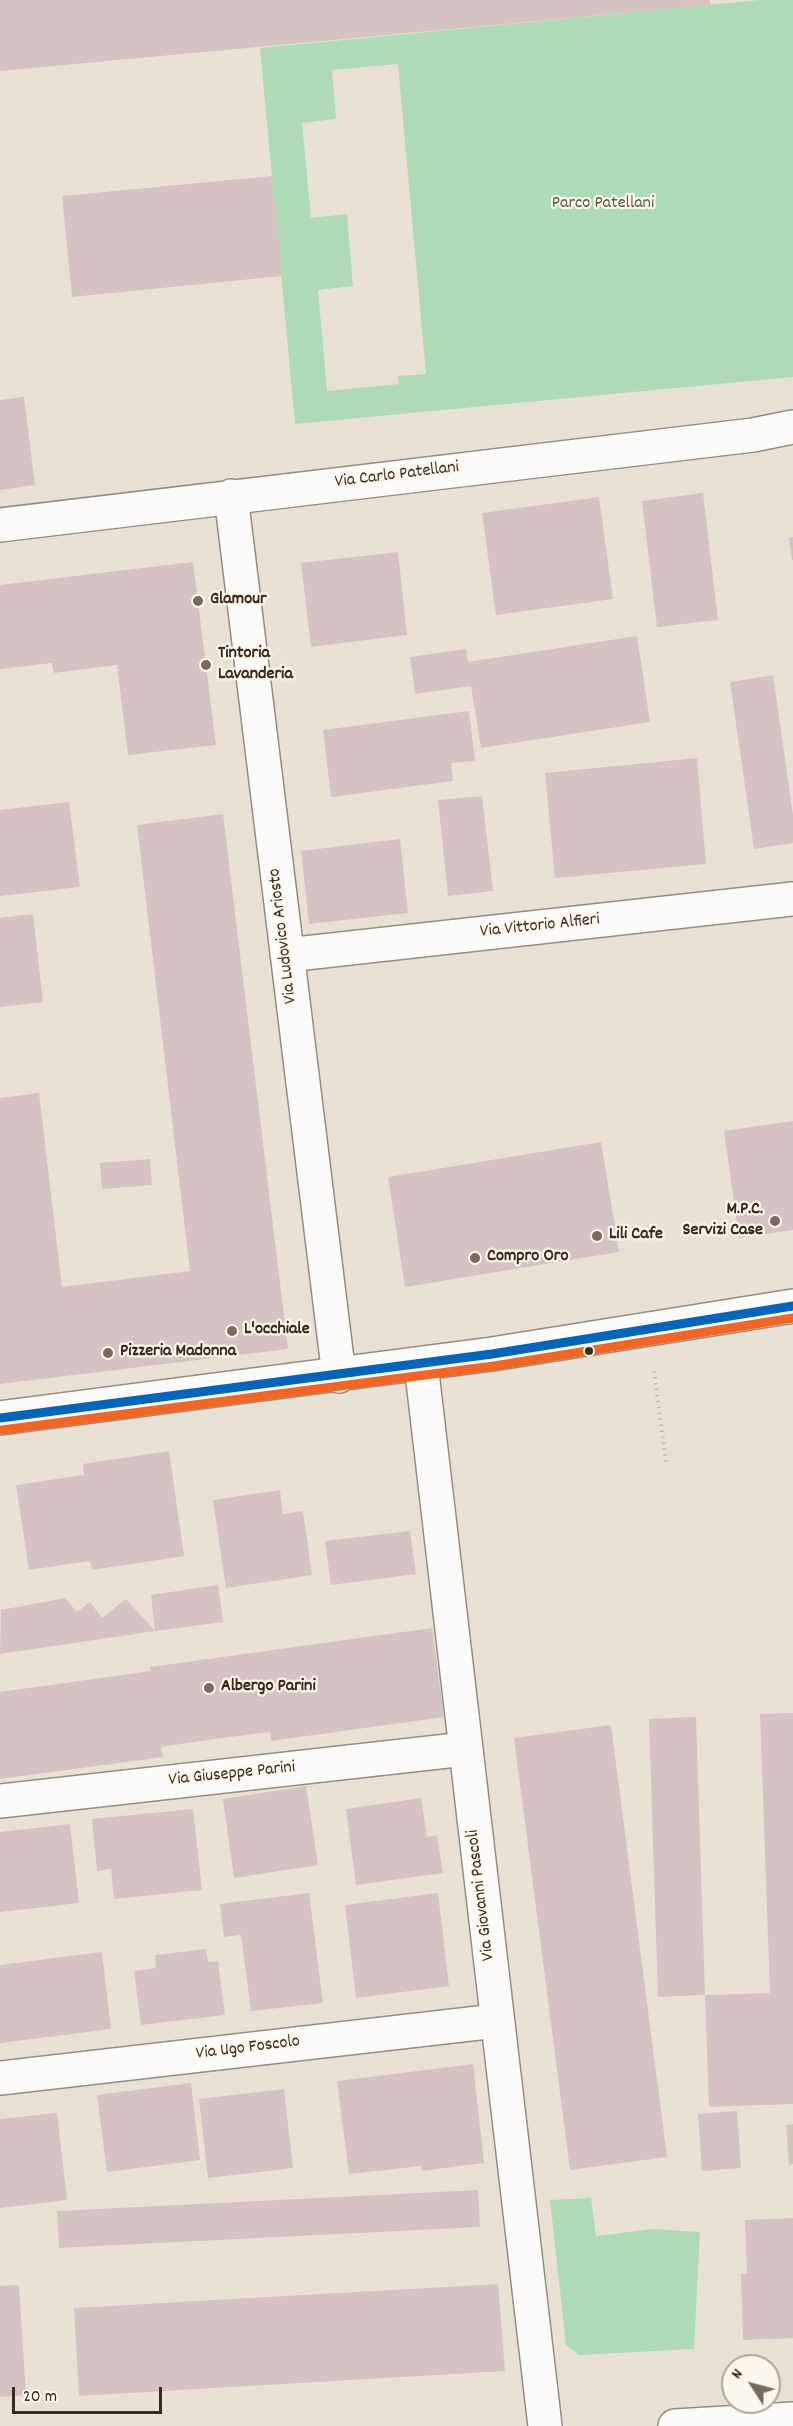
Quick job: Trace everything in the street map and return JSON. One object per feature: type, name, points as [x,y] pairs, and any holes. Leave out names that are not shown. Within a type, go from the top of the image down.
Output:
[{"type":"street","name":"Via Carlo Patellani","points":[[0,525],[753,435],[793,427]]},
{"type":"street","name":"Via Ludovico Ariosto","points":[[231,496],[339,1376]]},
{"type":"street","name":"Via Vittorio Alfieri","points":[[287,955],[793,899]]},
{"type":"street","points":[[0,1418],[339,1376],[793,1306]]},
{"type":"street","name":"Via Giovanni Pascoli","points":[[421,1364],[545,2426]]},
{"type":"street","name":"Via Giuseppe Parini","points":[[0,1801],[465,1749]]},
{"type":"street","name":"Via Ugo Foscolo","points":[[0,2078],[496,2020]]},
{"type":"street","points":[[675,2426],[793,2419]]},
{"type":"path","points":[[649,1329],[666,1462]]},
{"type":"green space","name":"Parco Patellani","points":[[760,0],[793,0],[793,377],[295,424],[260,48]],"holes":[[[398,64],[426,374],[398,376],[399,384],[327,391],[318,290],[353,286],[347,214],[311,218],[302,123],[336,119],[332,70]]]},
{"type":"green space","points":[[591,2198],[596,2236],[653,2229],[700,2232],[694,2349],[579,2355],[566,2345],[550,2200]]},
{"type":"building","points":[[0,0],[710,0],[710,5],[0,71]]},
{"type":"building","points":[[272,176],[282,276],[72,297],[62,196]]},
{"type":"building","points":[[24,397],[35,485],[0,490],[0,400]]},
{"type":"building","points":[[703,493],[718,620],[657,627],[642,501]]},
{"type":"building","points":[[599,497],[613,599],[496,615],[482,513]]},
{"type":"building","points":[[793,537],[793,560],[792,560],[789,538]]},
{"type":"building","points":[[398,552],[407,635],[311,647],[301,563]]},
{"type":"building","points":[[193,562],[216,745],[128,755],[117,665],[54,673],[52,663],[0,669],[0,585]]},
{"type":"building","points":[[637,636],[650,722],[481,748],[471,686],[415,694],[410,657],[466,649],[468,662]]},
{"type":"building","points":[[773,675],[793,815],[793,843],[754,849],[730,682]]},
{"type":"building","points":[[469,711],[475,761],[451,763],[453,781],[331,797],[323,730]]},
{"type":"building","points":[[697,758],[706,864],[555,878],[545,773]]},
{"type":"building","points":[[482,796],[493,891],[448,896],[438,800]]},
{"type":"building","points":[[69,802],[80,887],[0,896],[0,810]]},
{"type":"building","points":[[223,814],[288,1349],[0,1384],[0,1098],[39,1093],[62,1287],[190,1271],[137,825]]},
{"type":"building","points":[[400,839],[408,913],[309,924],[301,851]]},
{"type":"building","points":[[33,914],[43,1002],[0,1007],[0,918]]},
{"type":"building","points":[[793,1121],[793,1230],[739,1238],[724,1131]]},
{"type":"building","points":[[601,1142],[619,1252],[405,1287],[388,1177]]},
{"type":"building","points":[[150,1159],[152,1185],[102,1189],[100,1163]]},
{"type":"building","points":[[169,1451],[184,1556],[92,1570],[90,1561],[29,1570],[16,1485],[84,1475],[83,1464]]},
{"type":"building","points":[[280,1490],[283,1514],[303,1511],[312,1575],[226,1588],[213,1500]]},
{"type":"building","points":[[410,1531],[416,1574],[331,1585],[325,1541]]},
{"type":"building","points":[[218,1585],[223,1622],[155,1631],[151,1595]]},
{"type":"building","points":[[65,1598],[77,1612],[90,1602],[102,1618],[126,1599],[155,1631],[0,1654],[1,1610]]},
{"type":"building","points":[[432,1628],[444,1717],[271,1741],[270,1732],[214,1739],[161,1747],[163,1757],[0,1779],[0,1692],[151,1671],[150,1667]]},
{"type":"building","points":[[793,1713],[793,2104],[709,2107],[705,1995],[770,1993],[760,1714]]},
{"type":"building","points":[[696,1717],[705,1995],[658,1997],[649,1719]]},
{"type":"building","points":[[611,1725],[667,2157],[570,2170],[514,1738]]},
{"type":"building","points":[[306,1786],[318,1865],[234,1878],[223,1799]]},
{"type":"building","points":[[421,1798],[427,1837],[437,1835],[443,1873],[356,1885],[346,1809]]},
{"type":"building","points":[[193,1809],[202,1890],[114,1899],[111,1869],[97,1871],[92,1819]]},
{"type":"building","points":[[70,1824],[79,1903],[0,1912],[0,1832]]},
{"type":"building","points":[[309,1893],[323,2003],[251,2011],[241,1935],[224,1937],[220,1904]]},
{"type":"building","points":[[438,1893],[449,1986],[356,1998],[345,1905]]},
{"type":"building","points":[[206,1949],[208,1962],[218,1961],[225,2015],[141,2025],[134,1971],[156,1968],[155,1955]]},
{"type":"building","points":[[102,1952],[111,2029],[0,2043],[0,1965]]},
{"type":"building","points":[[473,2064],[484,2163],[421,2171],[421,2166],[349,2174],[337,2081]]},
{"type":"building","points":[[191,2083],[200,2160],[107,2172],[97,2095]]},
{"type":"building","points":[[284,2089],[293,2168],[208,2178],[199,2099]]},
{"type":"building","points":[[737,2111],[741,2168],[702,2171],[698,2114]]},
{"type":"building","points":[[57,2113],[67,2200],[0,2208],[0,2119]]},
{"type":"building","points":[[793,2124],[793,2164],[789,2165],[786,2125]]},
{"type":"building","points":[[478,2190],[480,2227],[59,2248],[57,2211]]},
{"type":"building","points":[[793,2218],[793,2338],[743,2340],[741,2274],[747,2274],[745,2220]]},
{"type":"building","points":[[498,2284],[505,2371],[79,2396],[74,2308]]},
{"type":"building","points":[[19,2285],[26,2395],[0,2397],[0,2286]]},
{"type":"transit line","points":[[0,1418],[492,1354],[793,1306]]},
{"type":"transit line","points":[[2,1430],[494,1366],[793,1318]]},
{"type":"place","name":"Glamour","points":[[198,601]]},
{"type":"place","name":"Tintoria Lavanderia","points":[[206,665]]},
{"type":"place","name":"M.P.C. Servizi Case","points":[[775,1221]]},
{"type":"place","name":"Lili Cafe","points":[[597,1236]]},
{"type":"place","name":"Compro Oro","points":[[475,1258]]},
{"type":"place","name":"L'occhiale","points":[[232,1331]]},
{"type":"place","name":"Pizzeria Madonna","points":[[108,1353]]},
{"type":"place","name":"Albergo Parini","points":[[209,1688]]}]
